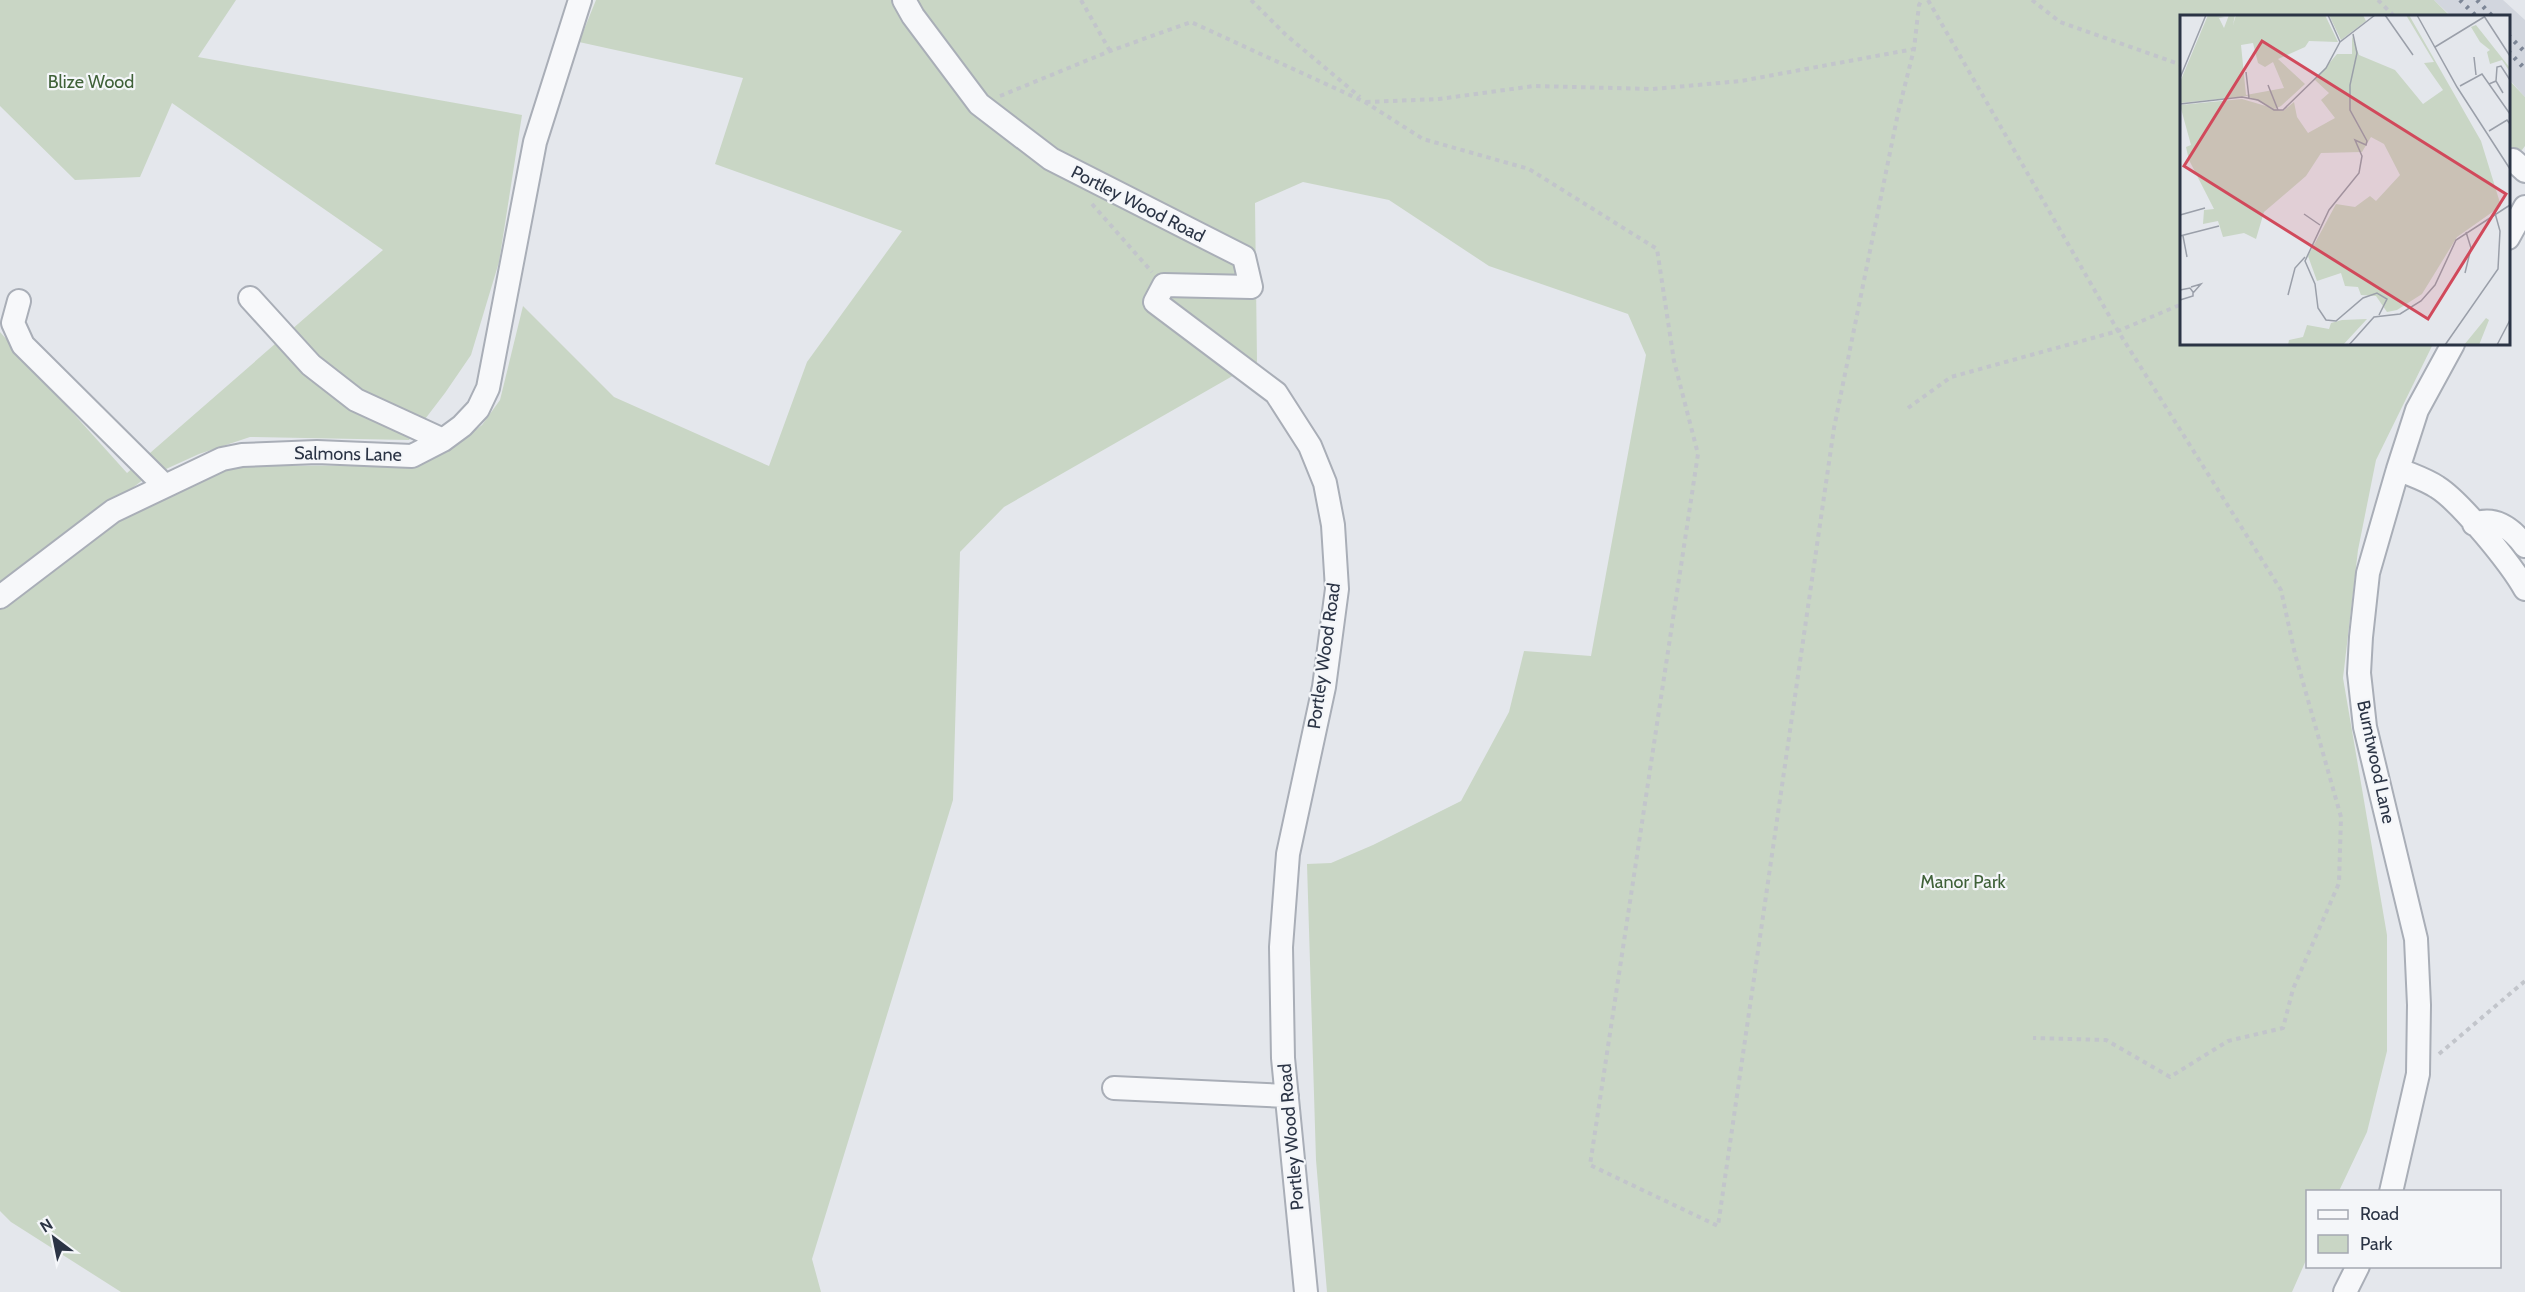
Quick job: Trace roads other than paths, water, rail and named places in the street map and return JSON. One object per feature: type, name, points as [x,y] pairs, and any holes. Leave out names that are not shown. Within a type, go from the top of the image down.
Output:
[{"type":"street","name":"Salmons Lane","points":[[0,597],[112,511],[222,459],[242,455],[316,452],[412,456],[443,440],[462,426],[478,409],[488,388],[535,142],[580,0]]},
{"type":"street","name":"Portley Wood Road","points":[[904,0],[913,16],[979,104],[1050,159],[1244,257],[1251,287],[1164,285],[1155,302],[1276,393],[1310,446],[1325,483],[1333,525],[1336,589],[1324,687],[1288,854],[1281,947],[1283,1058],[1306,1292]]},
{"type":"street","points":[[2510,234],[2525,207]]},
{"type":"street","points":[[250,298],[311,365],[356,400],[443,440]]},
{"type":"street","points":[[19,302],[13,323],[22,345],[165,486]]},
{"type":"street","name":"Burntwood Lane","points":[[2391,1190],[2418,1074],[2419,1005],[2416,939],[2365,728],[2359,673],[2368,573],[2417,410],[2452,345]]},
{"type":"street","points":[[2398,470],[2436,486],[2451,498],[2515,572],[2525,589]]},
{"type":"street","points":[[2474,524],[2486,519],[2498,522],[2513,531],[2525,546]]},
{"type":"street","points":[[1114,1088],[1287,1096]]},
{"type":"street","points":[[2345,1292],[2357,1268]]},
{"type":"railway","points":[[2460,0],[2475,15]]},
{"type":"railway","points":[[2477,0],[2491,15]]},
{"type":"railway","points":[[2510,37],[2525,52]]},
{"type":"railway","points":[[2510,53],[2525,69]]},
{"type":"park label","name":"Blize Wood","points":[[91,82]]},
{"type":"park label","name":"Manor Park","points":[[1963,882]]}]
